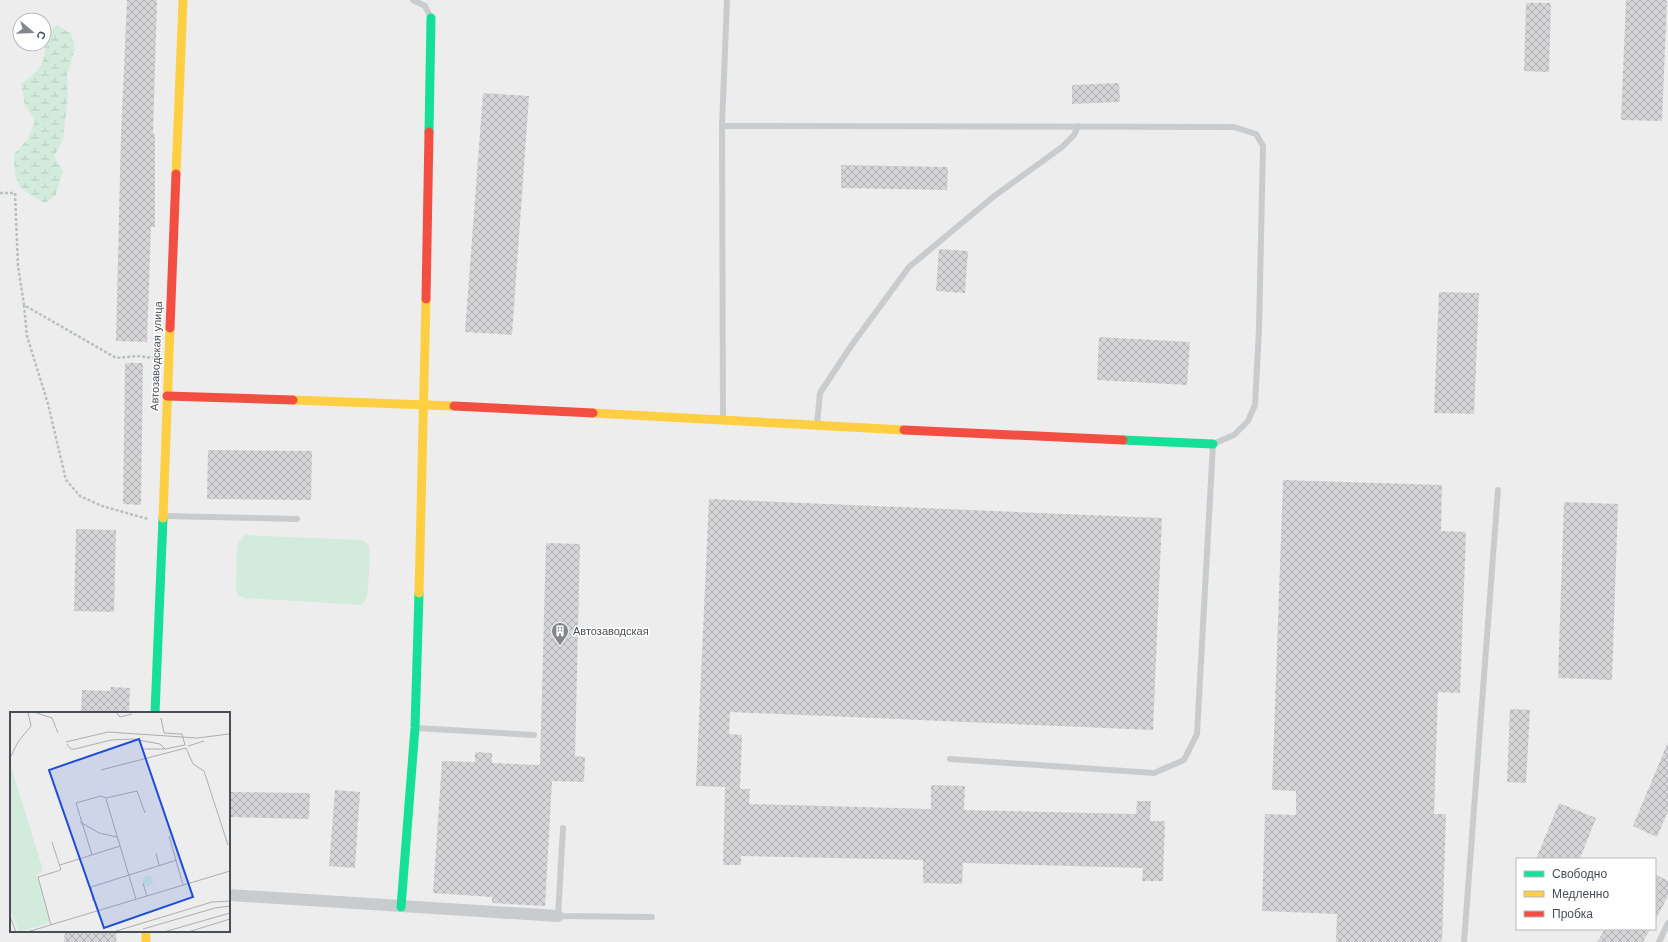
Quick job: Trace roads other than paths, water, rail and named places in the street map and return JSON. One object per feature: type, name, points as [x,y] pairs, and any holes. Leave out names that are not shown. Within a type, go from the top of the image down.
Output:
[{"type":"street","name":"Автозаводская улица","points":[[155,712],[183,0]]},
{"type":"street","points":[[401,907],[415,728],[424,404],[431,18]]},
{"type":"street","points":[[167,396],[424,404],[1213,444]]},
{"type":"street","points":[[230,895],[558,916]]},
{"type":"lane","points":[[413,0],[425,6],[431,18]]},
{"type":"lane","points":[[723,420],[722,126],[727,0]]},
{"type":"lane","points":[[722,126],[1234,127],[1256,134],[1263,146],[1256,405],[1248,421],[1234,435],[1213,444],[1197,734],[1184,760],[1154,773],[950,759]]},
{"type":"lane","points":[[816,425],[820,393],[850,346],[909,267],[993,197],[1062,147],[1074,134],[1078,126]]},
{"type":"lane","points":[[1464,942],[1498,490]]},
{"type":"lane","points":[[162,520],[297,520]]},
{"type":"lane","points":[[415,728],[534,735]]},
{"type":"lane","points":[[563,828],[558,916],[652,917]]},
{"type":"lane","points":[[1659,942],[1668,923]]},
{"type":"place","name":"Автозаводская","points":[[560,646]]}]
